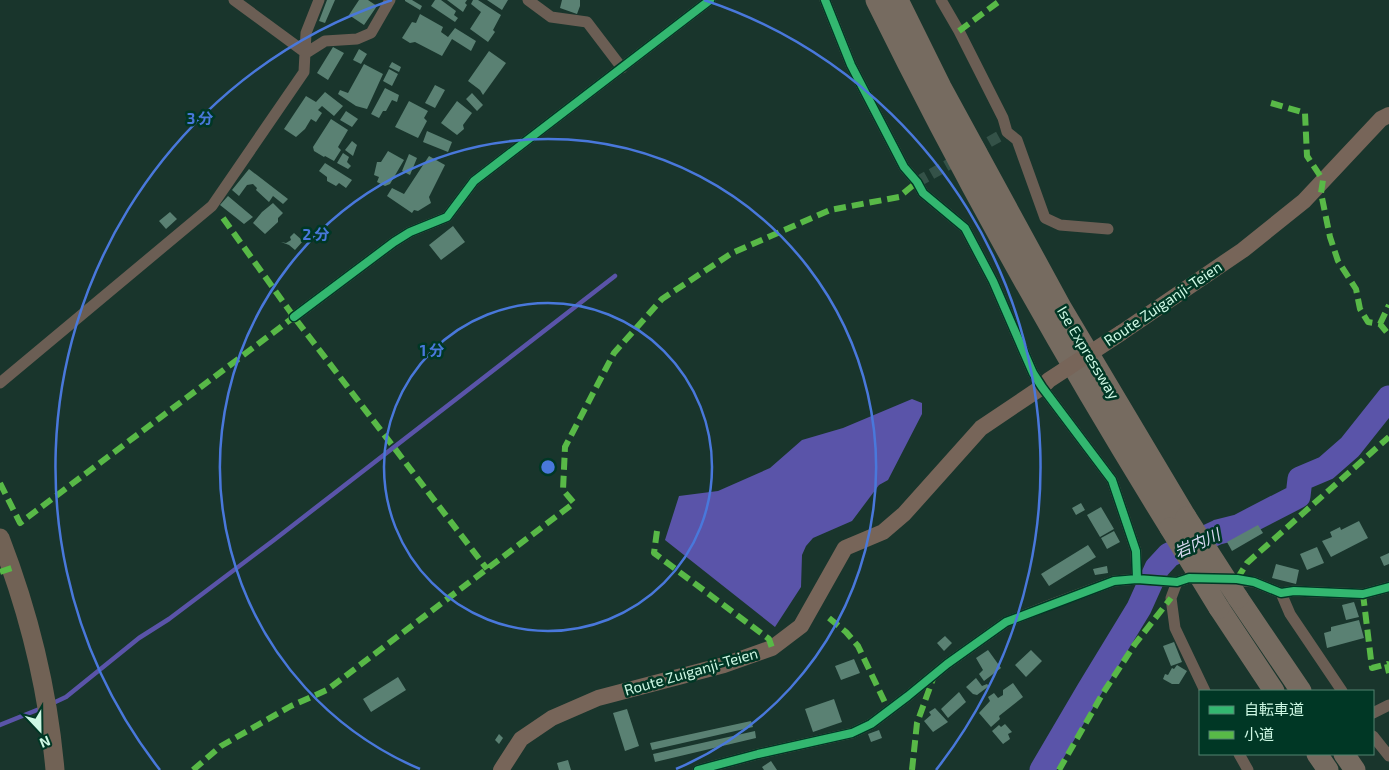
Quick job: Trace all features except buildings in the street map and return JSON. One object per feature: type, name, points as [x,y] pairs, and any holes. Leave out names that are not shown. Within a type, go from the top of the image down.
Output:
[{"type":"highway","name":"Ise Expressway","points":[[876,0],[924,97],[1026,286],[1109,430],[1178,523],[1238,598],[1300,690]]},
{"type":"highway","name":"Ise Expressway","points":[[898,0],[941,88],[1178,523],[1219,608],[1273,690]]},
{"type":"highway","points":[[1302,755],[1312,770]]},
{"type":"highway","points":[[1318,755],[1328,770]]},
{"type":"highway","points":[[1345,755],[1355,770]]},
{"type":"main road","name":"Route Zuiganji-Teien","points":[[501,770],[521,739],[552,718],[598,698],[724,665],[772,648],[801,626],[845,548],[883,532],[904,514],[981,428],[1243,250],[1304,200],[1382,119],[1389,115]]},
{"type":"main road","points":[[0,538],[25,608],[40,664],[55,770]]},
{"type":"street","points":[[234,0],[306,53]]},
{"type":"street","points":[[0,383],[212,206],[304,72],[306,33],[319,0]]},
{"type":"street","points":[[306,53],[325,40],[357,39],[371,33],[390,0]]},
{"type":"street","points":[[528,0],[551,17],[587,22],[622,68]]},
{"type":"street","points":[[294,316],[394,242],[410,232],[447,217],[474,181],[710,0]]},
{"type":"street","points":[[825,0],[850,65],[904,168],[917,182],[923,193],[965,228],[994,281],[1033,373],[1112,480],[1136,551],[1137,579]]},
{"type":"street","points":[[941,0],[959,31],[1003,118],[1007,132],[1017,140],[1045,218],[1060,225],[1108,229]]},
{"type":"street","points":[[698,770],[758,754],[852,733],[871,724],[947,664],[1006,622],[1114,581],[1137,579],[1177,582],[1189,578],[1237,580],[1254,582],[1281,593],[1294,591],[1363,594],[1389,587]]},
{"type":"street","points":[[1177,582],[1171,598],[1175,628],[1205,690]]},
{"type":"street","points":[[1281,593],[1290,614],[1341,690]]},
{"type":"street","points":[[1374,712],[1389,705]]},
{"type":"street","points":[[1374,737],[1389,756]]},
{"type":"street","points":[[1240,755],[1248,770]]},
{"type":"shaded area","points":[[912,399],[922,403],[922,414],[888,480],[879,485],[852,521],[813,538],[806,546],[802,555],[801,587],[775,627],[665,540],[679,496],[718,491],[770,468],[802,440],[843,428]]},
{"type":"waterway","points":[[51,704],[66,697],[139,638],[169,619],[274,540],[615,276]]},
{"type":"waterway","name":"岩内川","points":[[1042,770],[1139,608],[1157,568],[1169,555],[1218,532],[1238,527],[1298,496],[1300,479],[1326,468],[1350,447],[1389,398]]},
{"type":"waterway","points":[[0,725],[42,708]]},
{"type":"tunnel","points":[[917,182],[1007,132]]},
{"type":"marked path","points":[[959,31],[1001,0]]},
{"type":"marked path","points":[[1271,103],[1305,113],[1307,156],[1323,180],[1321,193],[1330,237],[1338,261],[1356,289],[1360,309],[1368,322],[1380,324],[1389,335]]},
{"type":"marked path","points":[[193,770],[221,746],[291,706],[327,690],[574,503],[563,490],[565,447],[614,353],[662,299],[732,253],[830,210],[899,197],[917,182]]},
{"type":"marked path","points":[[223,218],[294,317],[487,569]]},
{"type":"marked path","points":[[1380,324],[1389,305]]},
{"type":"marked path","points":[[0,483],[20,523],[294,317]]},
{"type":"marked path","points":[[1237,579],[1247,563],[1389,437]]},
{"type":"marked path","points":[[657,531],[654,553],[769,639],[772,648]]},
{"type":"marked path","points":[[0,572],[12,568]]},
{"type":"marked path","points":[[1363,594],[1372,668],[1387,664],[1389,673]]},
{"type":"marked path","points":[[1059,770],[1103,693],[1135,644],[1171,598]]},
{"type":"marked path","points":[[829,618],[846,632],[858,646],[889,711]]},
{"type":"marked path","points":[[912,770],[917,723],[934,676]]},
{"type":"cycle path","points":[[294,317],[394,242],[410,232],[447,217],[474,181],[710,0]]},
{"type":"cycle path","points":[[825,0],[851,65],[904,167],[917,182],[923,193],[965,228],[993,281],[1033,373],[1112,480],[1136,551],[1137,579]]},
{"type":"cycle path","points":[[698,770],[758,754],[852,733],[871,724],[947,664],[1006,622],[1114,581],[1137,579],[1177,582],[1189,578],[1237,579],[1254,582],[1281,593],[1294,591],[1363,594],[1389,587]]}]
